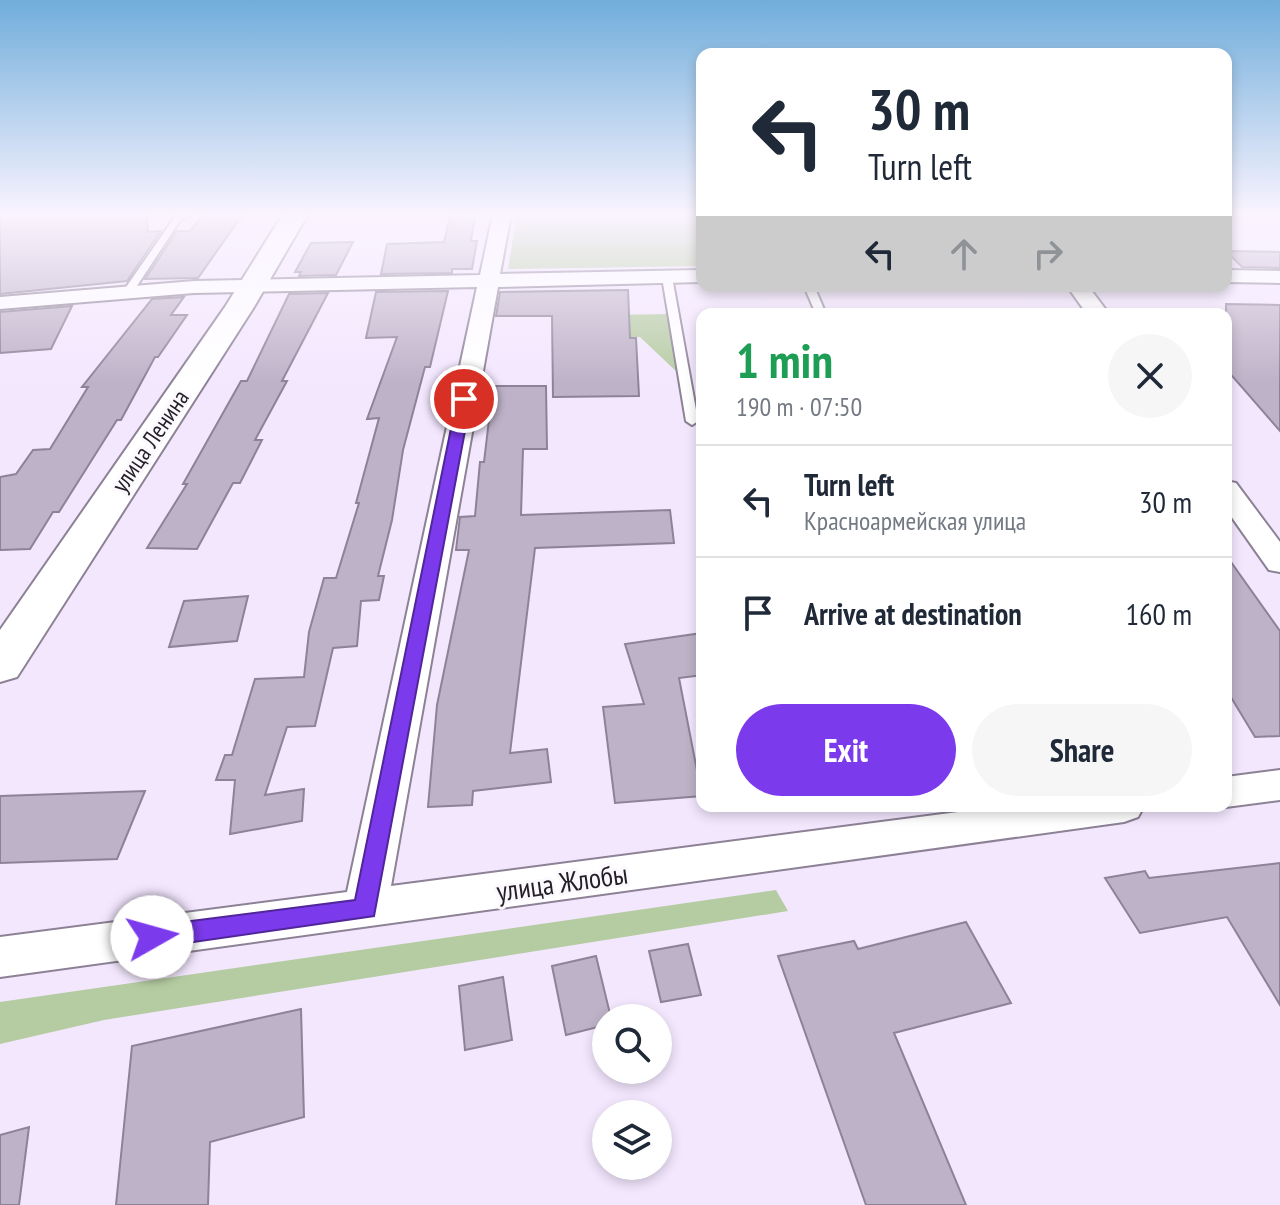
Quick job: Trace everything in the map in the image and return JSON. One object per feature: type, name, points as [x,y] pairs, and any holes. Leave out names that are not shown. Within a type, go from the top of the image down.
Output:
[{"type":"street","name":"улица Ленина","points":[[0,666],[262,270]]},
{"type":"street","points":[[365,909],[490,270]]},
{"type":"street","points":[[0,303],[252,287],[696,276]]},
{"type":"street","points":[[1232,276],[1280,277]]},
{"type":"street","points":[[0,314],[192,298],[252,287]]},
{"type":"street","points":[[1232,497],[1280,563]]},
{"type":"street","points":[[1232,791],[1280,785]]},
{"type":"street","name":"улица Жлобы","points":[[0,957],[1080,812]]},
{"type":"lane","points":[[127,293],[142,270]]},
{"type":"lane","points":[[667,277],[692,421]]},
{"type":"green space","points":[[670,314],[679,374],[640,337],[585,337],[610,315]]},
{"type":"green space","points":[[776,890],[788,911],[104,1020],[0,1044],[0,1002]]},
{"type":"building","points":[[0,270],[134,270],[127,281],[0,294]]},
{"type":"building","points":[[151,270],[203,270],[198,278],[145,279]]},
{"type":"building","points":[[338,270],[336,275],[299,276],[301,272],[295,272]]},
{"type":"building","points":[[382,270],[452,270],[452,273],[381,274]]},
{"type":"building","points":[[628,290],[630,338],[636,338],[639,396],[553,397],[552,316],[496,316],[500,292]]},
{"type":"building","points":[[448,291],[430,367],[425,367],[403,450],[392,520],[378,576],[384,576],[379,600],[361,601],[357,646],[333,648],[315,726],[287,727],[265,795],[304,789],[302,821],[230,834],[235,780],[216,780],[225,755],[232,755],[255,679],[304,677],[309,632],[324,578],[336,578],[359,503],[356,503],[379,418],[367,419],[397,337],[366,338],[376,292]]},
{"type":"building","points":[[328,293],[282,381],[287,381],[255,440],[262,440],[240,483],[233,483],[197,549],[147,548],[187,484],[183,484],[241,381],[247,381],[289,294]]},
{"type":"building","points":[[184,297],[171,315],[187,315],[155,357],[121,420],[117,420],[59,512],[53,512],[30,549],[0,550],[0,477],[16,474],[33,450],[50,449],[88,387],[82,387],[152,299]]},
{"type":"building","points":[[1226,304],[1280,305],[1280,431],[1232,376],[1232,308],[1226,308]]},
{"type":"building","points":[[72,306],[51,349],[0,353],[0,312]]},
{"type":"building","points":[[493,386],[546,386],[547,449],[523,449],[521,515],[670,510],[674,543],[535,548],[510,753],[547,749],[551,782],[473,791],[472,805],[428,807],[437,705],[469,550],[456,550],[460,517],[475,516],[480,462],[484,462]]},
{"type":"building","points":[[1232,563],[1280,631],[1280,736],[1255,737],[1232,699]]},
{"type":"building","points":[[248,596],[237,641],[169,647],[184,601]]},
{"type":"building","points":[[696,634],[696,676],[679,678],[696,765],[696,796],[615,803],[603,707],[644,704],[625,644]]},
{"type":"building","points":[[145,791],[117,859],[0,863],[0,796]]},
{"type":"building","points":[[1280,863],[1280,1005],[1227,917],[1140,933],[1105,878],[1145,871],[1149,878]]},
{"type":"building","points":[[966,922],[1011,1003],[894,1033],[966,1205],[866,1205],[778,956],[854,941],[858,949]]},
{"type":"building","points":[[688,944],[701,995],[661,1002],[649,951]]},
{"type":"building","points":[[596,956],[608,1004],[592,1004],[592,1028],[566,1035],[552,966]]},
{"type":"building","points":[[503,977],[512,1040],[465,1050],[459,986]]},
{"type":"building","points":[[301,1009],[304,1117],[210,1142],[208,1205],[116,1205],[132,1046]]},
{"type":"building","points":[[29,1127],[19,1205],[0,1205],[0,1135]]},
{"type":"route","points":[[152,937],[365,909],[464,399]]}]
